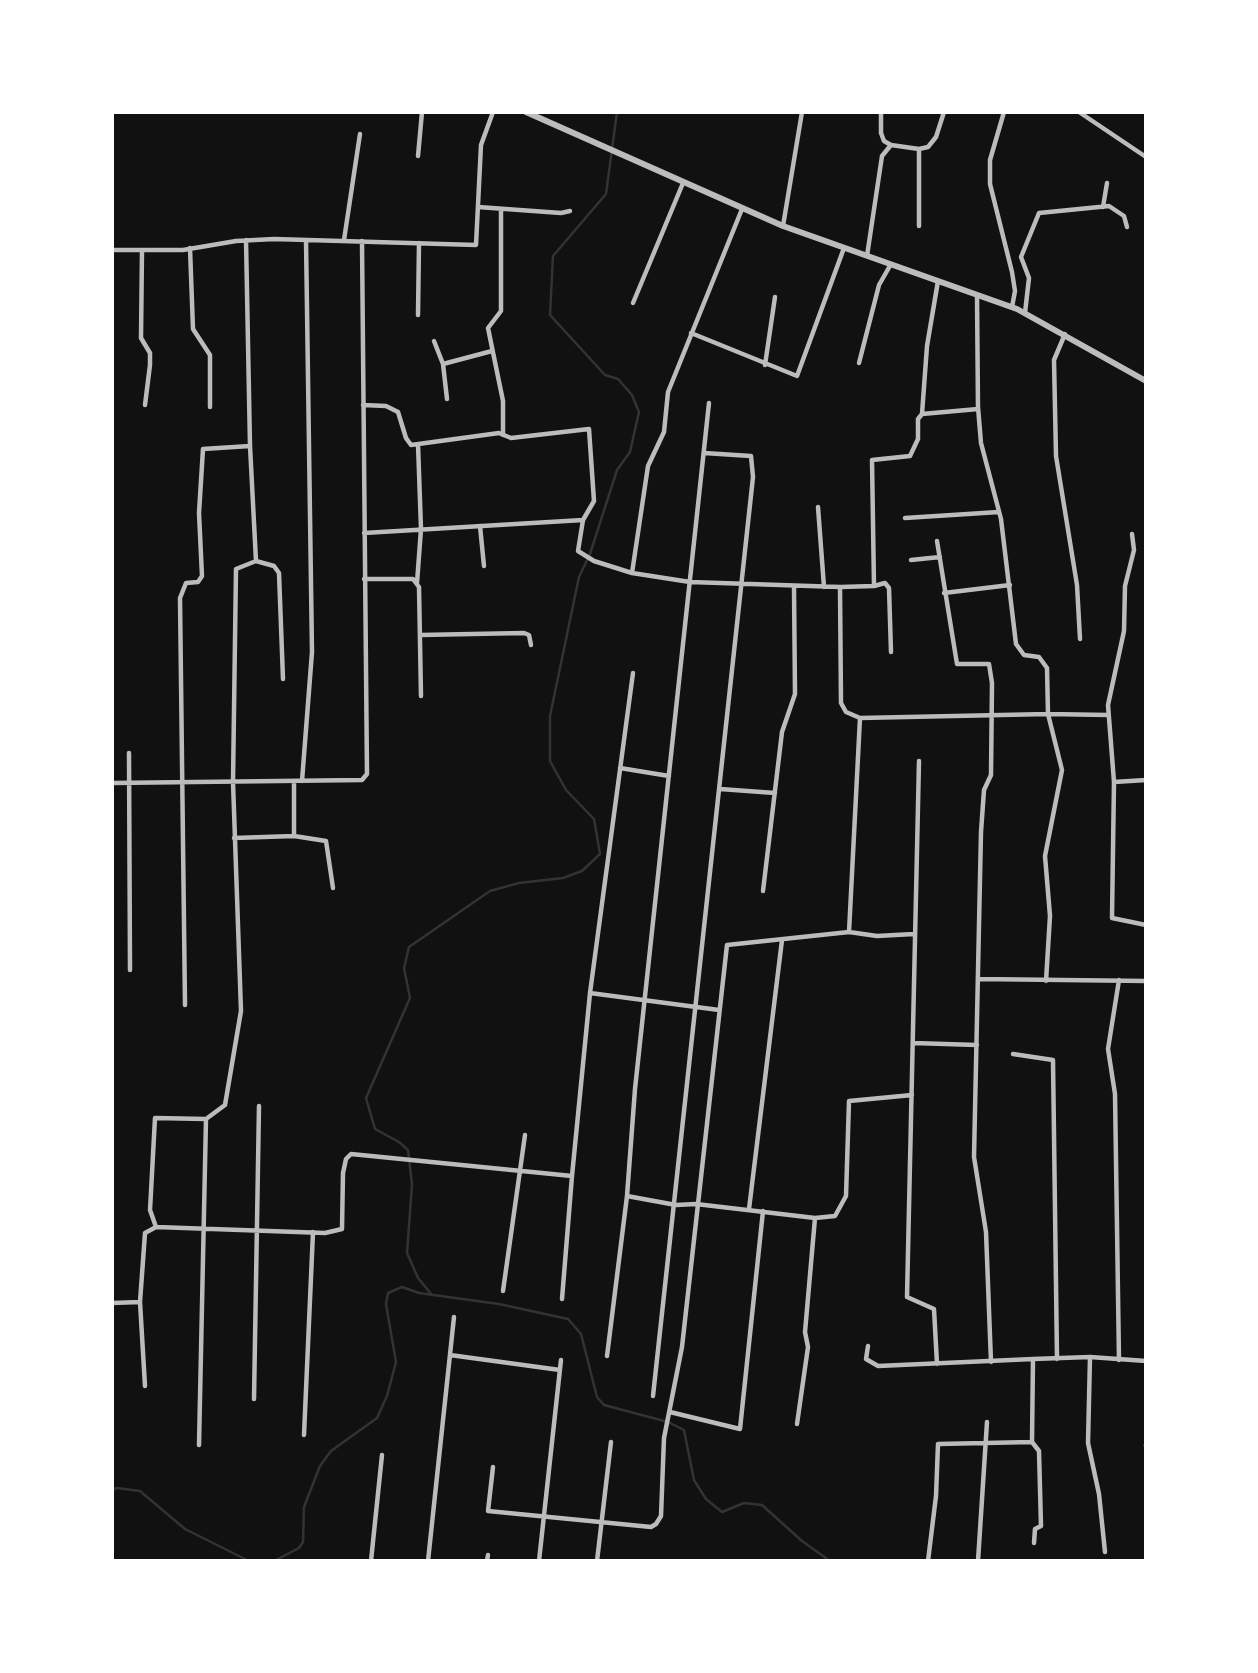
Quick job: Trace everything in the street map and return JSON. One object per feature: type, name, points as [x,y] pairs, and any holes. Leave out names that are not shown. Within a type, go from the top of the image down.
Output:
[{"type":"street","points":[[418,156],[422,112]]},
{"type":"street","points":[[112,250],[190,248],[246,240],[476,245],[481,145],[493,112]]},
{"type":"street","points":[[526,112],[783,226],[1012,307],[1146,380]]},
{"type":"street","points":[[783,226],[802,112]]},
{"type":"street","points":[[881,112],[881,134],[884,141],[891,145],[919,149],[928,147],[936,137],[944,112]]},
{"type":"street","points":[[1004,112],[990,160],[990,184],[1014,281],[1012,307]]},
{"type":"street","points":[[1079,112],[1146,157]]},
{"type":"street","points":[[344,241],[360,134]]},
{"type":"street","points":[[867,256],[882,156],[891,145]]},
{"type":"street","points":[[919,149],[919,226]]},
{"type":"street","points":[[634,303],[683,183]]},
{"type":"street","points":[[1103,207],[1107,183]]},
{"type":"street","points":[[478,207],[570,211]]},
{"type":"street","points":[[1025,313],[1029,278],[1021,257],[1037,216],[1046,211],[1103,207],[1119,211],[1124,216],[1127,227]]},
{"type":"street","points":[[501,209],[501,311],[488,328],[503,401],[503,435]]},
{"type":"street","points":[[632,573],[648,466],[664,432],[668,392],[742,209]]},
{"type":"street","points":[[246,240],[250,446],[256,561]]},
{"type":"street","points":[[302,781],[312,652],[306,240]]},
{"type":"street","points":[[112,783],[362,780],[367,774],[362,241]]},
{"type":"street","points":[[418,315],[419,243]]},
{"type":"street","points":[[190,248],[193,329],[210,355],[210,407]]},
{"type":"street","points":[[691,333],[797,376],[844,248]]},
{"type":"street","points":[[142,250],[141,338],[150,353],[145,405]]},
{"type":"street","points":[[859,363],[879,285],[891,264]]},
{"type":"street","points":[[874,586],[872,460],[910,456],[918,439],[918,419],[922,414],[926,358],[938,281]]},
{"type":"street","points":[[977,295],[981,443],[999,512],[1016,644],[1024,655],[1040,657],[1047,668],[1048,714],[1062,770],[1045,856],[1050,916],[1046,981]]},
{"type":"street","points":[[765,365],[775,297]]},
{"type":"street","points":[[1065,334],[1054,360],[1056,456],[1077,585],[1080,639]]},
{"type":"street","points":[[434,341],[443,364],[447,399]]},
{"type":"street","points":[[443,364],[492,351]]},
{"type":"street","points":[[607,1356],[627,1196],[645,1001],[709,403]]},
{"type":"street","points":[[363,405],[386,406],[398,412],[406,438],[411,444],[503,435],[511,438],[589,429],[594,501],[583,520],[578,551],[594,561],[632,573],[690,582],[794,587],[874,586],[885,583],[889,588],[891,652]]},
{"type":"street","points":[[922,414],[978,408]]},
{"type":"street","points":[[418,444],[421,529],[417,583],[421,696]]},
{"type":"street","points":[[185,1005],[180,597],[186,583],[198,582],[202,576],[199,513],[203,449],[250,446]]},
{"type":"street","points":[[653,1396],[676,1205],[753,458],[704,453]]},
{"type":"street","points":[[818,507],[824,586]]},
{"type":"street","points":[[905,518],[999,512]]},
{"type":"street","points":[[363,533],[583,520]]},
{"type":"street","points":[[480,526],[484,566]]},
{"type":"street","points":[[1132,534],[1134,550],[1125,586],[1124,631],[1108,715],[1114,782],[1112,918],[1146,925]]},
{"type":"street","points":[[937,541],[957,664],[989,664],[990,775],[984,790],[981,832],[974,1157],[986,1231],[991,1362]]},
{"type":"street","points":[[911,560],[940,557]]},
{"type":"street","points":[[156,1227],[150,1210],[155,1118],[206,1119],[225,1105],[241,1012],[233,782],[236,569],[256,561],[274,566],[279,573],[283,679]]},
{"type":"street","points":[[364,579],[413,579],[417,583]]},
{"type":"street","points":[[944,593],[1010,585]]},
{"type":"street","points":[[763,891],[782,732],[794,694],[794,587]]},
{"type":"street","points":[[840,587],[841,703],[846,712],[860,719],[1108,715]]},
{"type":"street","points":[[420,635],[524,634],[529,635],[531,645]]},
{"type":"street","points":[[562,1299],[590,993],[633,673]]},
{"type":"street","points":[[849,933],[860,719]]},
{"type":"street","points":[[129,753],[130,970]]},
{"type":"street","points":[[919,761],[907,1297],[934,1309],[937,1364]]},
{"type":"street","points":[[620,768],[669,776]]},
{"type":"street","points":[[1114,782],[1146,780]]},
{"type":"street","points":[[294,781],[294,836]]},
{"type":"street","points":[[720,789],[775,793]]},
{"type":"street","points":[[234,838],[294,836],[326,841],[333,888]]},
{"type":"street","points":[[493,1467],[488,1511],[651,1527],[656,1524],[661,1516],[664,1438],[682,1347],[727,945],[849,933],[877,936],[914,934]]},
{"type":"street","points":[[749,1209],[782,940]]},
{"type":"street","points":[[978,979],[1146,981]]},
{"type":"street","points":[[1119,980],[1108,1049],[1115,1094],[1119,1360]]},
{"type":"street","points":[[590,993],[719,1010]]},
{"type":"street","points":[[912,1043],[977,1045]]},
{"type":"street","points":[[1013,1054],[1053,1060],[1057,1359]]},
{"type":"street","points":[[627,1196],[676,1205],[696,1204],[815,1218],[835,1216],[846,1196],[849,1101],[912,1095]]},
{"type":"street","points":[[254,1399],[259,1106]]},
{"type":"street","points":[[199,1445],[206,1119]]},
{"type":"street","points":[[503,1291],[525,1135]]},
{"type":"street","points":[[145,1386],[140,1302],[145,1233],[156,1227],[313,1232],[342,1229],[343,1173],[346,1159],[351,1154],[572,1177]]},
{"type":"street","points":[[670,1412],[740,1429],[763,1211]]},
{"type":"street","points":[[797,1424],[808,1347],[805,1332],[815,1218]]},
{"type":"street","points":[[304,1435],[313,1232]]},
{"type":"street","points":[[112,1303],[140,1302]]},
{"type":"street","points":[[428,1561],[454,1317]]},
{"type":"street","points":[[867,1346],[866,1359],[877,1366],[1090,1357],[1146,1360]]},
{"type":"street","points":[[450,1355],[560,1370]]},
{"type":"street","points":[[1090,1357],[1088,1443],[1099,1494],[1105,1552]]},
{"type":"street","points":[[1033,1359],[1032,1442],[1039,1451],[1041,1526],[1035,1528],[1034,1543]]},
{"type":"street","points":[[539,1561],[561,1360]]},
{"type":"street","points":[[978,1561],[983,1443],[987,1422]]},
{"type":"street","points":[[597,1561],[611,1442]]},
{"type":"street","points":[[928,1561],[936,1496],[938,1444],[1032,1442]]},
{"type":"street","points":[[371,1561],[382,1455]]},
{"type":"waterway","points":[[432,1295],[418,1278],[407,1253],[412,1184],[408,1150],[375,1129],[366,1098],[410,998],[404,968],[409,947],[490,891],[519,883],[563,878],[582,871],[600,854],[594,819],[566,790],[550,761],[550,716],[579,577],[590,554],[617,470],[630,452],[639,412],[632,395],[618,379],[605,375],[550,315],[553,256],[606,194],[617,112]]},
{"type":"waterway","points":[[274,1561],[299,1548],[303,1542],[304,1507],[320,1466],[331,1451],[377,1418],[387,1396],[396,1362],[386,1304],[388,1293],[402,1287],[419,1293],[499,1304],[568,1319],[581,1334],[597,1397],[604,1405],[668,1422],[684,1430],[694,1480],[706,1499],[722,1512],[744,1503],[762,1505],[802,1541],[830,1561]]},
{"type":"waterway","points":[[112,1490],[117,1488],[140,1491],[185,1529],[249,1561]]}]
